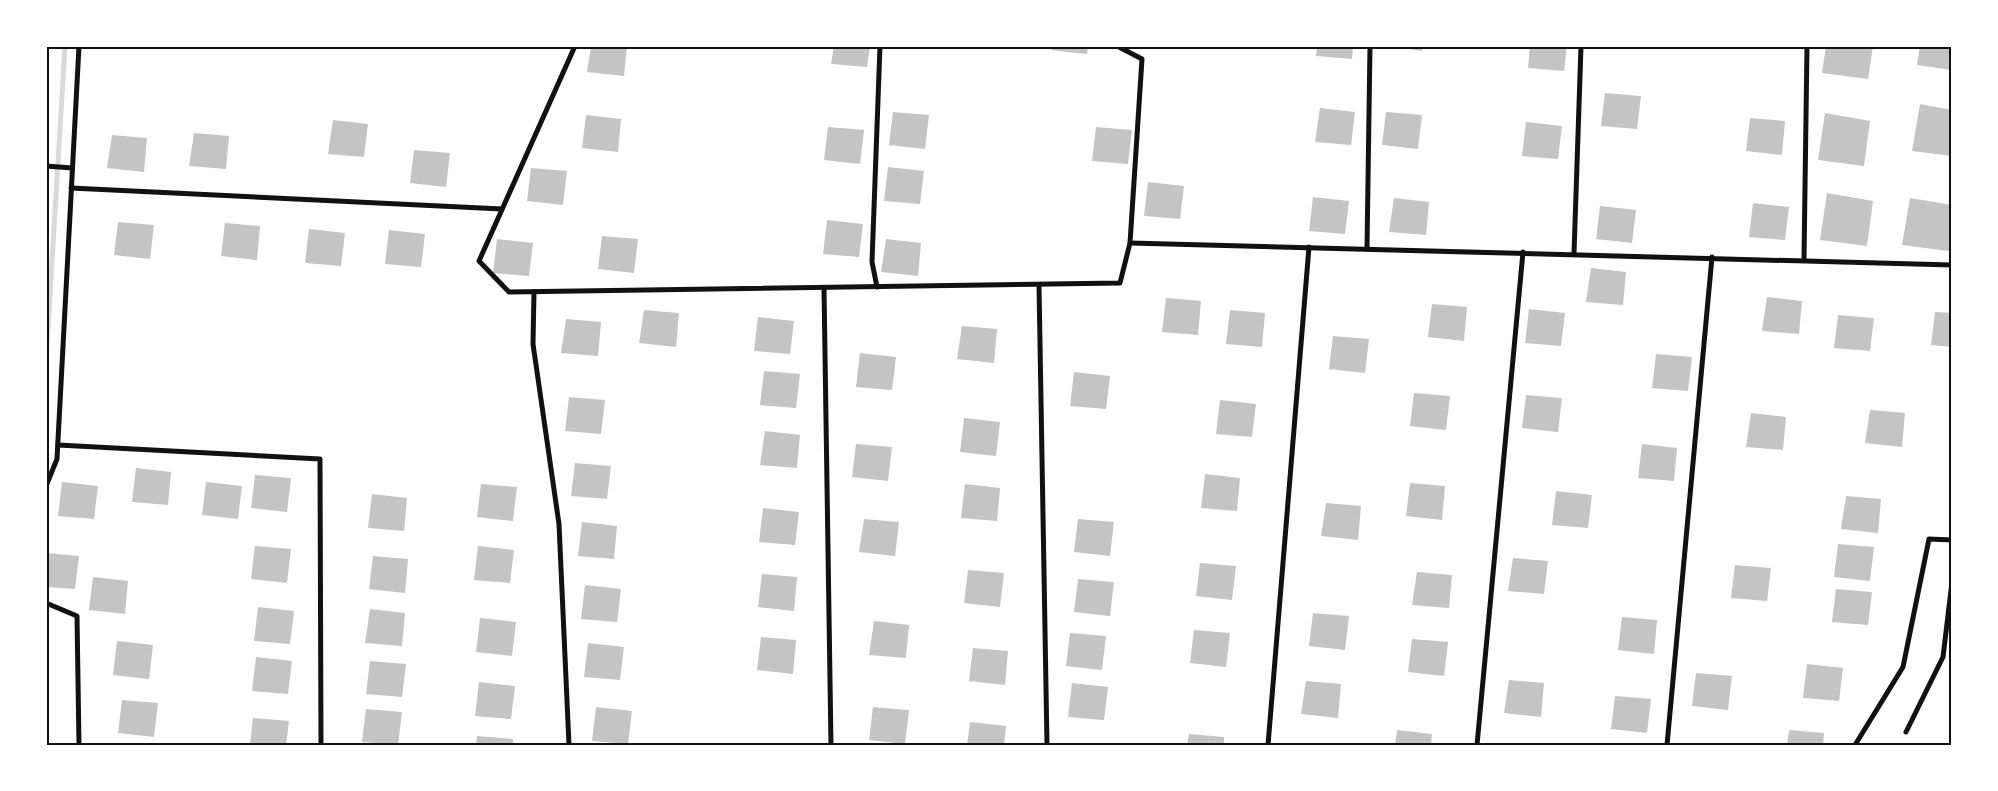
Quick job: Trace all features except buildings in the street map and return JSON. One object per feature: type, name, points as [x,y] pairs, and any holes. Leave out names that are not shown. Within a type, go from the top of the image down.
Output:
[{"type":"street","points":[[46,486],[57,458],[79,46]]},
{"type":"street","points":[[575,46],[479,261],[508,292],[1120,283],[1130,243],[1142,59],[1117,46]]},
{"type":"street","points":[[877,287],[872,262],[880,46]]},
{"type":"street","points":[[1367,248],[1370,46]]},
{"type":"street","points":[[1574,253],[1580,46]]},
{"type":"street","points":[[1804,259],[1807,46]]},
{"type":"street","points":[[46,166],[72,168]]},
{"type":"street","points":[[71,188],[502,210]]},
{"type":"street","points":[[1130,243],[1804,259],[1952,265]]},
{"type":"street","points":[[1268,745],[1309,247]]},
{"type":"street","points":[[1477,745],[1523,252]]},
{"type":"street","points":[[1667,745],[1712,257]]},
{"type":"street","points":[[1039,284],[1047,745]]},
{"type":"street","points":[[824,288],[831,745]]},
{"type":"street","points":[[534,292],[533,344],[558,524],[569,745]]},
{"type":"street","points":[[58,444],[320,459],[321,745]]},
{"type":"street","points":[[1855,745],[1903,667],[1929,539],[1952,540]]},
{"type":"street","points":[[1906,732],[1943,657],[1952,582]]},
{"type":"street","points":[[46,603],[77,616],[79,745]]},
{"type":"waterway","points":[[46,361],[65,46]]}]
